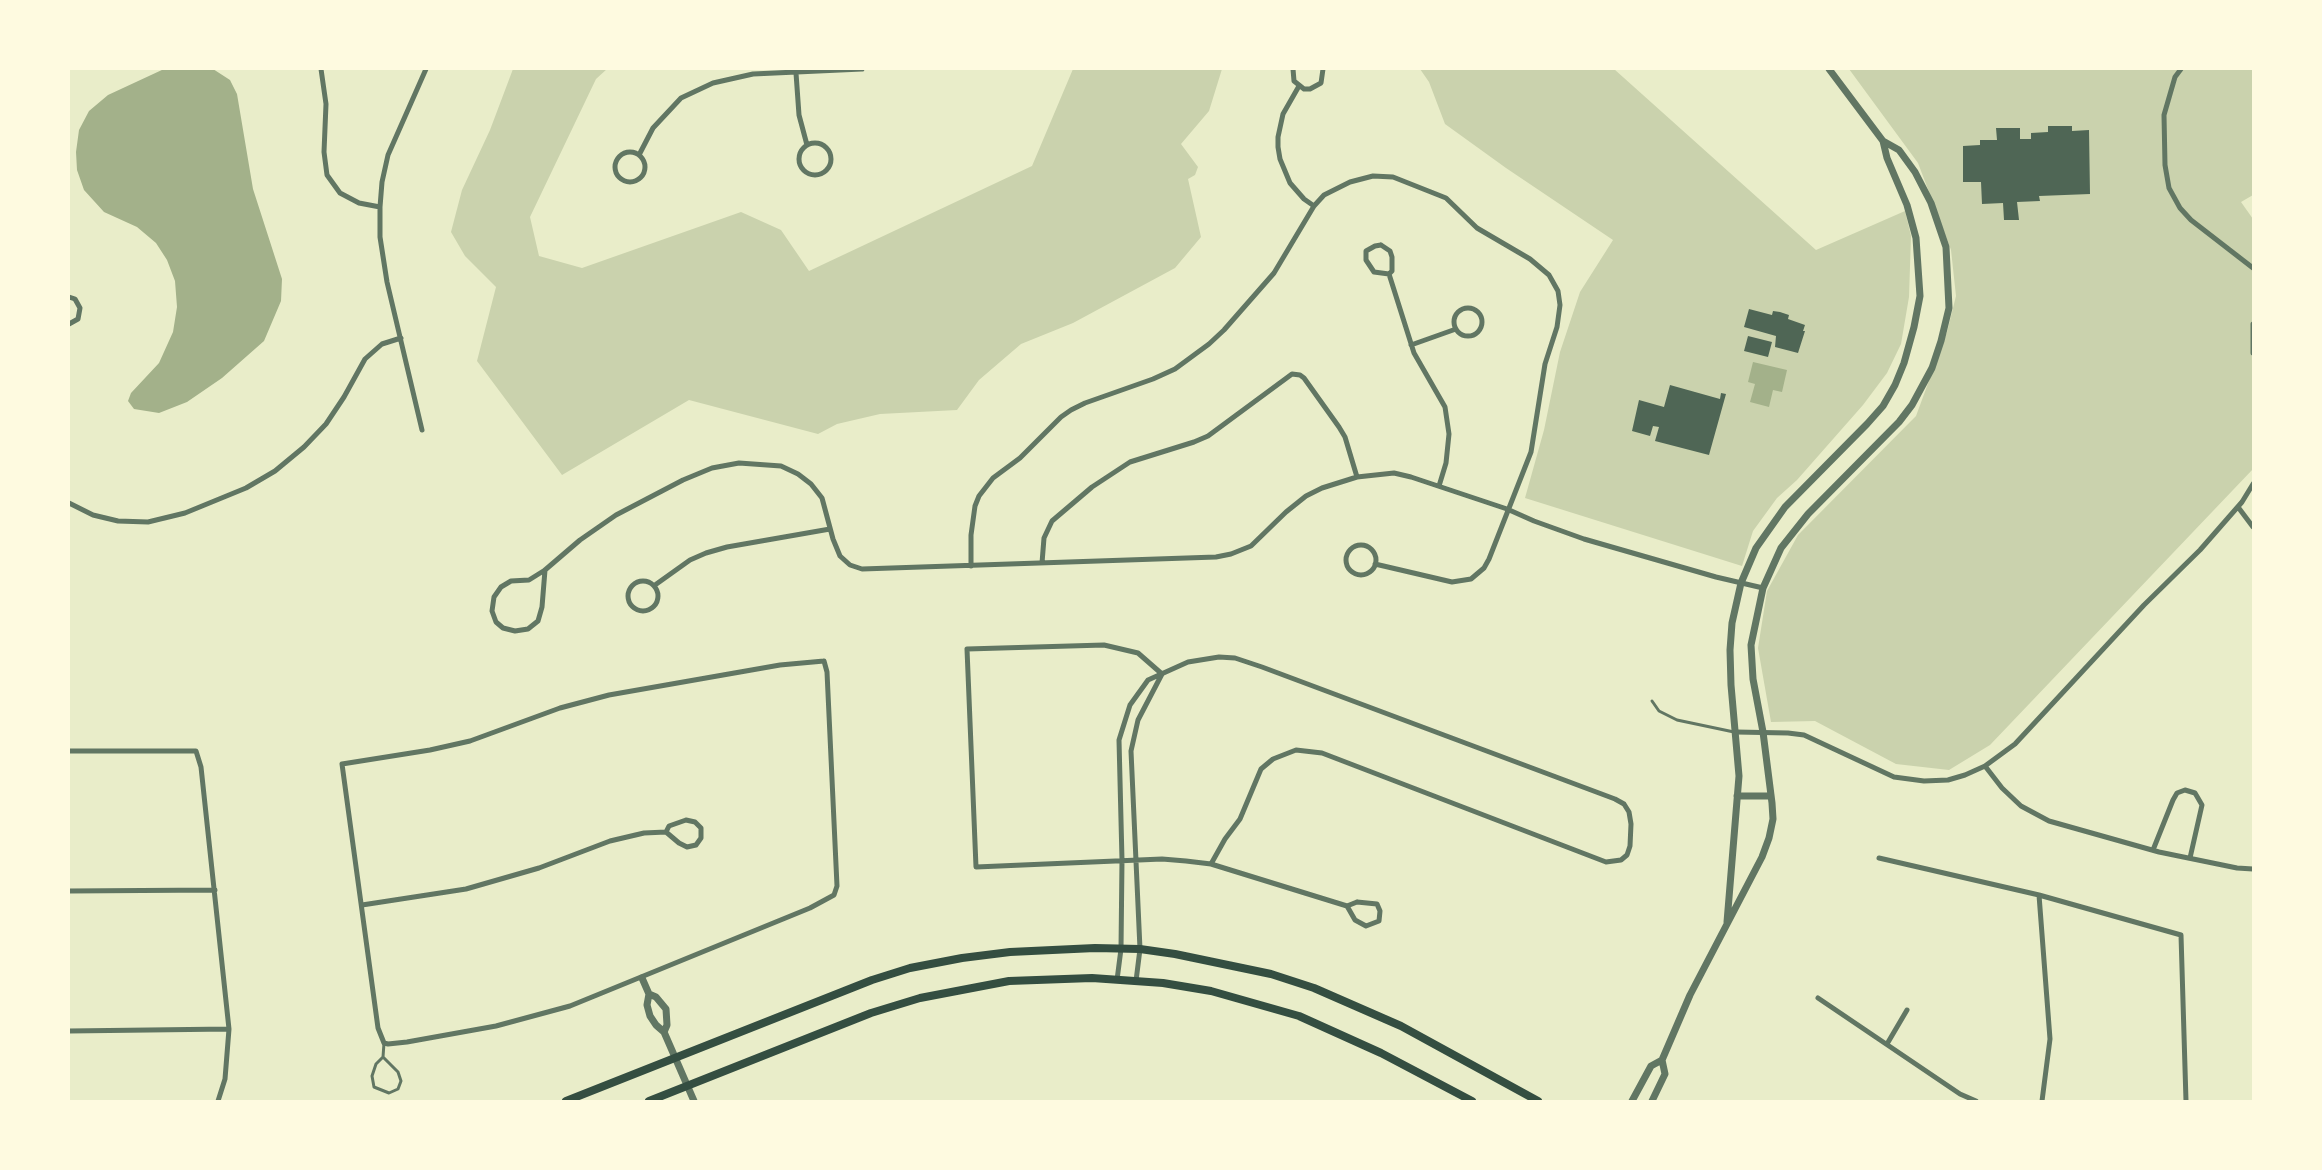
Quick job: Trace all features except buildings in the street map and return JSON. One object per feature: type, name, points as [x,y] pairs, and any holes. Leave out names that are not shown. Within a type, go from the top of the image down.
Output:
[{"type":"main road","points":[[566,1101],[872,980],[910,968],[962,958],[1053,948],[1140,949],[1271,974],[1314,988],[1401,1026],[1538,1101]]},
{"type":"main road","points":[[649,1101],[871,1013],[920,998],[1009,981],[1050,978],[1136,981],[1211,991],[1299,1016],[1381,1053],[1472,1101]]},
{"type":"street","points":[[321,69],[326,104],[324,152],[327,175],[340,193],[359,203],[380,207]]},
{"type":"street","points":[[422,430],[387,282],[380,237],[380,207],[382,182],[388,155],[426,69]]},
{"type":"street","points":[[639,155],[653,128],[681,98],[713,83],[753,72],[796,73],[862,69]]},
{"type":"street","points":[[1293,69],[1292,75],[1299,86],[1304,89],[1316,87],[1323,77],[1323,69]]},
{"type":"street","points":[[1727,928],[1739,777],[1730,650],[1734,614],[1741,583],[1756,548],[1785,507],[1883,406],[1904,363],[1920,297],[1916,238],[1907,204],[1887,158],[1883,141],[1829,69]]},
{"type":"street","points":[[2181,69],[2175,77],[2164,116],[2165,165],[2169,188],[2180,208],[2191,220],[2253,268]]},
{"type":"street","points":[[796,73],[799,115],[807,145]]},
{"type":"street","points":[[1299,86],[1280,123],[1278,147],[1280,159],[1290,183],[1304,199],[1314,206]]},
{"type":"street","points":[[1652,1101],[1665,1074],[1662,1060],[1690,995],[1727,928],[1762,857],[1773,819],[1763,732],[1753,679],[1751,645],[1763,588],[1781,548],[1808,514],[1899,422],[1912,405],[1932,368],[1949,308],[1946,247],[1931,203],[1915,172],[1899,150],[1883,141]]},
{"type":"street","points":[[817,143],[830,151],[832,161],[824,174],[809,175],[801,168],[800,152],[807,145],[817,143]]},
{"type":"street","points":[[630,152],[639,155],[645,167],[642,176],[630,182],[621,179],[616,171],[618,158],[630,152]]},
{"type":"street","points":[[971,566],[971,535],[975,506],[979,496],[993,478],[1020,458],[1071,410],[1175,369],[1209,344],[1274,273],[1314,206],[1329,192],[1350,182],[1373,176],[1394,177],[1446,198],[1478,228],[1530,259],[1549,275],[1558,291],[1560,305],[1557,327],[1545,364],[1531,452],[1484,568],[1471,579],[1452,582],[1376,564]]},
{"type":"street","points":[[1389,274],[1371,269],[1366,260],[1366,251],[1375,246],[1386,247],[1390,251],[1393,264],[1389,274],[1411,345],[1445,407],[1448,421],[1448,450],[1439,486]]},
{"type":"street","points":[[69,297],[75,298],[80,308],[78,319],[69,324]]},
{"type":"street","points":[[1471,308],[1479,313],[1481,328],[1474,335],[1464,335],[1456,329],[1455,318],[1461,310],[1471,308]]},
{"type":"street","points":[[2253,324],[2253,353]]},
{"type":"street","points":[[1411,345],[1456,329]]},
{"type":"street","points":[[69,503],[93,515],[118,521],[148,522],[185,513],[246,488],[275,471],[304,447],[326,424],[365,359],[382,344],[401,338]]},
{"type":"street","points":[[1042,563],[1044,538],[1052,521],[1092,487],[1130,462],[1208,436],[1292,374],[1304,378],[1339,427],[1345,437],[1357,477]]},
{"type":"street","points":[[545,570],[542,607],[538,621],[528,629],[515,631],[503,628],[496,622],[492,611],[494,597],[501,587],[512,581],[529,580],[616,515],[683,480],[712,468],[739,463],[781,466],[798,474],[811,484],[822,498],[840,556],[850,565],[862,569],[1216,557],[1251,546],[1286,512],[1306,496],[1322,488],[1357,477],[1394,474],[1411,477],[1507,509],[1584,539],[1763,588]]},
{"type":"street","points":[[1736,732],[1804,735],[1894,777],[1924,781],[1948,780],[1965,776],[1985,766],[2015,744],[2144,605],[2200,550],[2238,507],[2253,484]]},
{"type":"street","points":[[2238,507],[2253,527]]},
{"type":"street","points":[[655,585],[690,560],[706,553],[727,547],[830,529]]},
{"type":"street","points":[[1364,545],[1374,552],[1376,564],[1367,573],[1356,573],[1347,564],[1348,552],[1364,545]]},
{"type":"street","points":[[640,581],[651,582],[655,585],[658,595],[656,605],[647,611],[641,611],[632,606],[628,596],[631,586],[640,581]]},
{"type":"street","points":[[1162,674],[1138,653],[1104,645],[967,649],[976,867],[1162,859],[1211,864],[1347,906],[1358,902],[1377,904],[1380,911],[1379,921],[1372,925],[1361,925],[1355,920],[1347,906]]},
{"type":"street","points":[[1118,980],[1121,949],[1122,860],[1119,740],[1130,705],[1148,680],[1188,662],[1204,658],[1235,658],[1615,799],[1624,804],[1629,812],[1630,846],[1627,855],[1621,860],[1606,862],[1322,753],[1296,750],[1272,759],[1261,770],[1240,819],[1211,864]]},
{"type":"street","points":[[824,661],[827,672],[837,886],[834,895],[810,908],[570,1006],[528,1019],[450,1035],[387,1044],[381,1039],[378,1028],[362,905],[342,765],[470,741],[560,708],[620,692],[780,664],[824,661]]},
{"type":"street","points":[[1136,981],[1140,949],[1132,744],[1138,720],[1162,674]]},
{"type":"street","points":[[69,751],[196,751],[201,767],[230,1029],[225,1079],[218,1101]]},
{"type":"street","points":[[1985,766],[2002,788],[2021,806],[2049,821],[2153,850],[2253,869]]},
{"type":"street","points":[[2153,850],[2173,800],[2177,793],[2185,790],[2195,793],[2202,805],[2190,858]]},
{"type":"street","points":[[1737,796],[1771,796]]},
{"type":"street","points":[[362,905],[466,889],[539,868],[610,840],[644,833],[666,832],[687,847],[696,845],[702,833],[701,828],[691,820],[669,826],[666,832]]},
{"type":"street","points":[[1879,858],[2039,896],[2181,935],[2186,1101]]},
{"type":"street","points":[[69,891],[215,890]]},
{"type":"street","points":[[2039,896],[2050,1039],[2042,1101]]},
{"type":"street","points":[[642,978],[649,994],[647,1005],[650,1016],[664,1032],[694,1101]]},
{"type":"street","points":[[649,994],[656,997],[666,1009],[667,1025],[664,1032]]},
{"type":"street","points":[[1818,998],[1960,1094],[1976,1101]]},
{"type":"street","points":[[1887,1044],[1907,1010]]},
{"type":"street","points":[[69,1031],[230,1029]]},
{"type":"street","points":[[1632,1101],[1652,1066],[1662,1060]]},
{"type":"lane","points":[[1652,701],[1659,711],[1677,720],[1736,732]]},
{"type":"lane","points":[[383,1057],[398,1072],[401,1081],[398,1089],[389,1093],[374,1087],[372,1076],[376,1064],[383,1057],[384,1043]]},
{"type":"shaded area","points":[[164,69],[213,69],[230,80],[237,94],[253,189],[282,279],[281,301],[264,341],[222,378],[187,402],[159,413],[134,409],[128,401],[131,393],[159,363],[173,332],[177,307],[175,281],[167,260],[156,243],[137,227],[104,212],[84,190],[77,170],[76,152],[79,130],[89,111],[108,95]]},
{"type":"shaded area","points":[[513,69],[607,69],[596,79],[530,217],[539,256],[582,268],[741,212],[781,230],[809,271],[1032,166],[1073,69],[1222,69],[1209,111],[1181,144],[1198,167],[1195,175],[1188,179],[1201,237],[1175,268],[1073,323],[1021,344],[979,380],[957,410],[880,414],[837,424],[818,434],[689,400],[562,475],[477,361],[496,287],[465,256],[451,232],[462,190],[490,130]]},
{"type":"shaded area","points":[[1420,69],[1614,69],[1816,250],[1905,211],[1911,236],[1909,297],[1901,344],[1887,373],[1863,405],[1797,480],[1777,498],[1753,531],[1742,566],[1525,498],[1544,430],[1560,352],[1580,292],[1613,240],[1445,124],[1429,82]]},
{"type":"shaded area","points":[[1849,69],[2253,69],[2253,195],[2241,202],[2253,219],[2253,469],[1990,745],[1949,770],[1896,764],[1815,721],[1771,722],[1758,648],[1767,591],[1798,535],[1916,416],[1947,332],[1956,296],[1951,250],[1918,163]]},
{"type":"shaded area","points":[[1753,362],[1787,370],[1782,392],[1773,390],[1769,407],[1750,402],[1755,384],[1748,382]]}]
